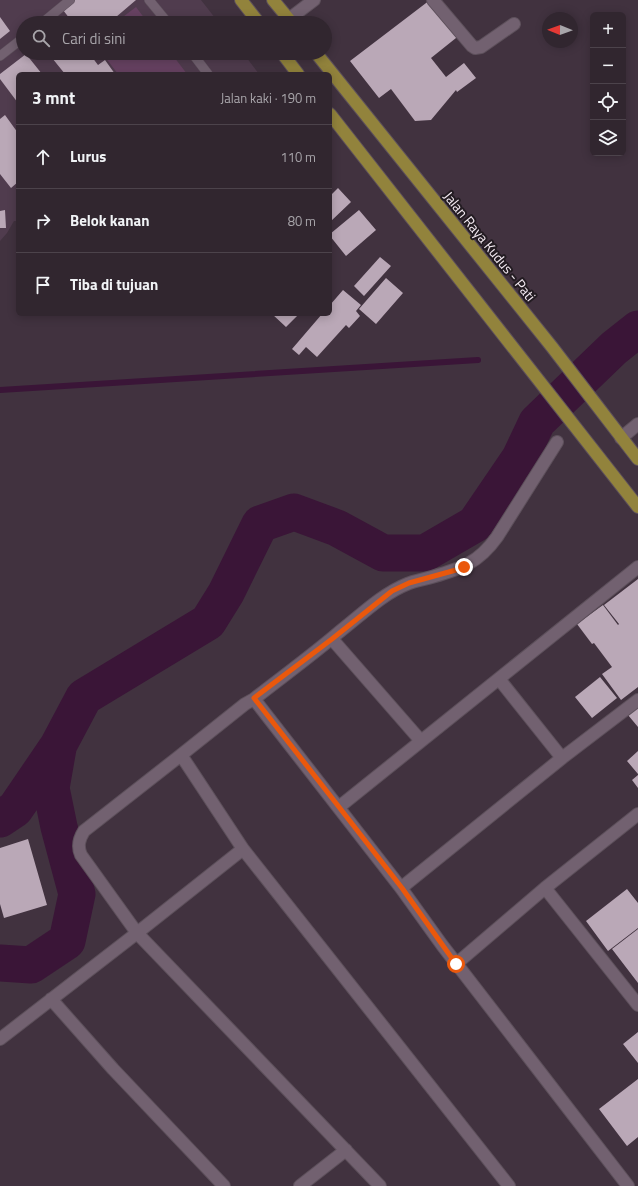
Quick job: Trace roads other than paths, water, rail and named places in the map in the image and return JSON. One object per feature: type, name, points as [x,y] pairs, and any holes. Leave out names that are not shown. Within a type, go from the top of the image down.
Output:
[{"type":"main road","points":[[241,0],[254,16]]},
{"type":"main road","points":[[273,0],[286,16]]},
{"type":"main road","points":[[287,60],[296,72]]},
{"type":"main road","name":"Jalan Raya Kudus - Pati","points":[[322,60],[331,72]]},
{"type":"main road","name":"Jalan Raya Kudus - Pati","points":[[332,73],[552,348],[638,459]]},
{"type":"main road","points":[[332,117],[638,507]]},
{"type":"street","points":[[296,16],[314,0]]},
{"type":"street","points":[[433,0],[475,48],[481,47],[514,24]]},
{"type":"street","points":[[621,438],[638,424]]},
{"type":"street","points":[[380,1186],[137,933],[79,851],[79,843],[84,831],[245,704],[332,639],[392,591],[409,583],[464,567],[479,557],[491,545],[557,442]]},
{"type":"street","points":[[339,807],[638,567]]},
{"type":"street","points":[[332,639],[421,741]]},
{"type":"street","points":[[499,679],[562,758]]},
{"type":"street","points":[[254,698],[402,888],[456,964],[628,1186]]},
{"type":"street","points":[[402,888],[562,758],[638,700]]},
{"type":"street","points":[[181,755],[243,849],[509,1186]]},
{"type":"street","points":[[456,964],[545,888],[638,814]]},
{"type":"street","points":[[0,1039],[243,849]]},
{"type":"street","points":[[545,888],[638,1005]]},
{"type":"street","points":[[51,999],[113,1069],[224,1186]]},
{"type":"street","points":[[300,1186],[346,1150]]},
{"type":"lane","points":[[51,16],[70,0]]},
{"type":"lane","points":[[149,0],[162,16]]},
{"type":"lane","points":[[0,56],[16,43]]},
{"type":"lane","points":[[197,60],[206,72]]},
{"type":"waterway","points":[[0,819],[15,809],[58,746],[84,697],[208,622],[226,593],[260,524],[294,512],[337,528],[383,553],[425,553],[475,524],[520,458],[537,422],[614,348],[638,329]]},
{"type":"waterway","points":[[0,390],[478,360]]},
{"type":"waterway","points":[[0,963],[31,965],[67,941],[77,894],[59,827],[51,788],[58,748]]}]
